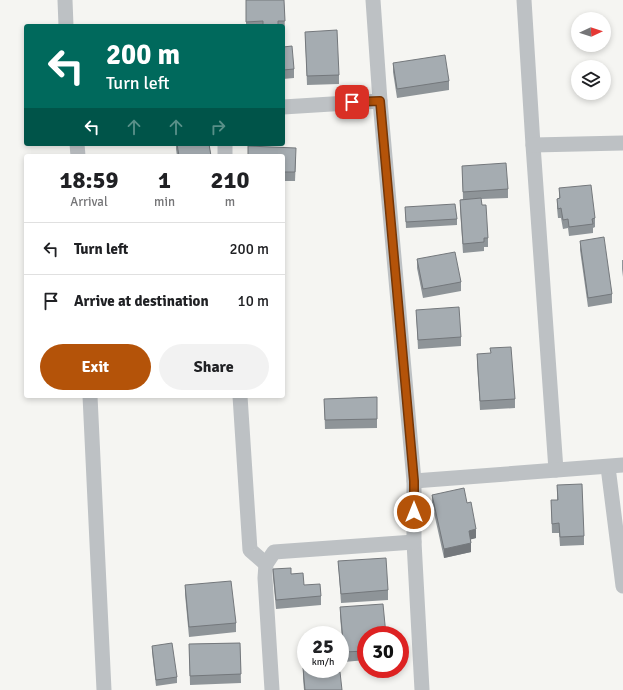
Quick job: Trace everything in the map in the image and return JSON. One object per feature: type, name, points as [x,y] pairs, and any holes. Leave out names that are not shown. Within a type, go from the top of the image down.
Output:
[{"type":"street","points":[[64,0],[66,24]]},
{"type":"street","points":[[373,0],[380,101],[414,481],[414,542],[422,690]]},
{"type":"street","points":[[524,0],[556,470]]},
{"type":"street","points":[[285,107],[380,101]]},
{"type":"street","points":[[533,145],[623,143]]},
{"type":"street","points":[[90,398],[104,690]]},
{"type":"street","points":[[240,398],[250,550],[266,564]]},
{"type":"street","points":[[414,481],[623,465]]},
{"type":"street","points":[[608,467],[623,586]]},
{"type":"street","points":[[272,690],[265,578],[266,564],[274,552],[414,542]]},
{"type":"building","points":[[246,0],[284,0],[285,21],[278,21],[278,24],[263,24],[263,21],[246,22]]},
{"type":"building","points":[[337,30],[339,75],[307,76],[305,32]]},
{"type":"building","points":[[292,46],[294,69],[285,70],[285,47]]},
{"type":"building","points":[[445,55],[449,81],[397,89],[393,63]]},
{"type":"building","points":[[177,146],[209,146],[211,154],[179,154]]},
{"type":"building","points":[[248,146],[296,148],[295,172],[285,172],[285,154],[248,154]]},
{"type":"building","points":[[506,163],[508,189],[463,192],[462,166]]},
{"type":"building","points":[[591,185],[595,218],[592,219],[593,224],[569,227],[568,219],[563,220],[561,208],[558,209],[557,199],[560,198],[559,188]]},
{"type":"building","points":[[481,198],[482,205],[486,205],[488,238],[484,238],[484,242],[463,244],[460,200]]},
{"type":"building","points":[[455,204],[457,219],[406,222],[405,207]]},
{"type":"building","points":[[604,237],[612,294],[588,298],[580,241]]},
{"type":"building","points":[[455,252],[461,282],[423,289],[417,259]]},
{"type":"building","points":[[459,307],[461,337],[418,340],[416,310]]},
{"type":"building","points":[[511,347],[515,399],[480,401],[477,354],[491,353],[490,348]]},
{"type":"building","points":[[377,397],[377,419],[325,420],[324,399]]},
{"type":"building","points":[[582,484],[584,536],[560,537],[559,523],[552,524],[551,500],[558,500],[557,485]]},
{"type":"building","points":[[464,488],[467,503],[471,502],[476,529],[469,531],[471,543],[444,549],[432,495]]},
{"type":"building","points":[[386,558],[388,590],[341,594],[338,561]]},
{"type":"building","points":[[291,568],[291,574],[303,573],[304,585],[320,584],[321,596],[276,600],[273,569]]},
{"type":"building","points":[[231,581],[236,623],[189,627],[185,585]]},
{"type":"building","points":[[383,604],[385,626],[357,626],[357,651],[349,652],[349,626],[342,626],[340,607]]},
{"type":"building","points":[[172,643],[177,677],[156,680],[152,646]]},
{"type":"building","points":[[240,643],[241,674],[190,676],[189,644]]},
{"type":"building","points":[[304,678],[341,678],[342,690],[305,690]]},
{"type":"route","points":[[352,102],[380,101],[414,481],[414,512]]}]
